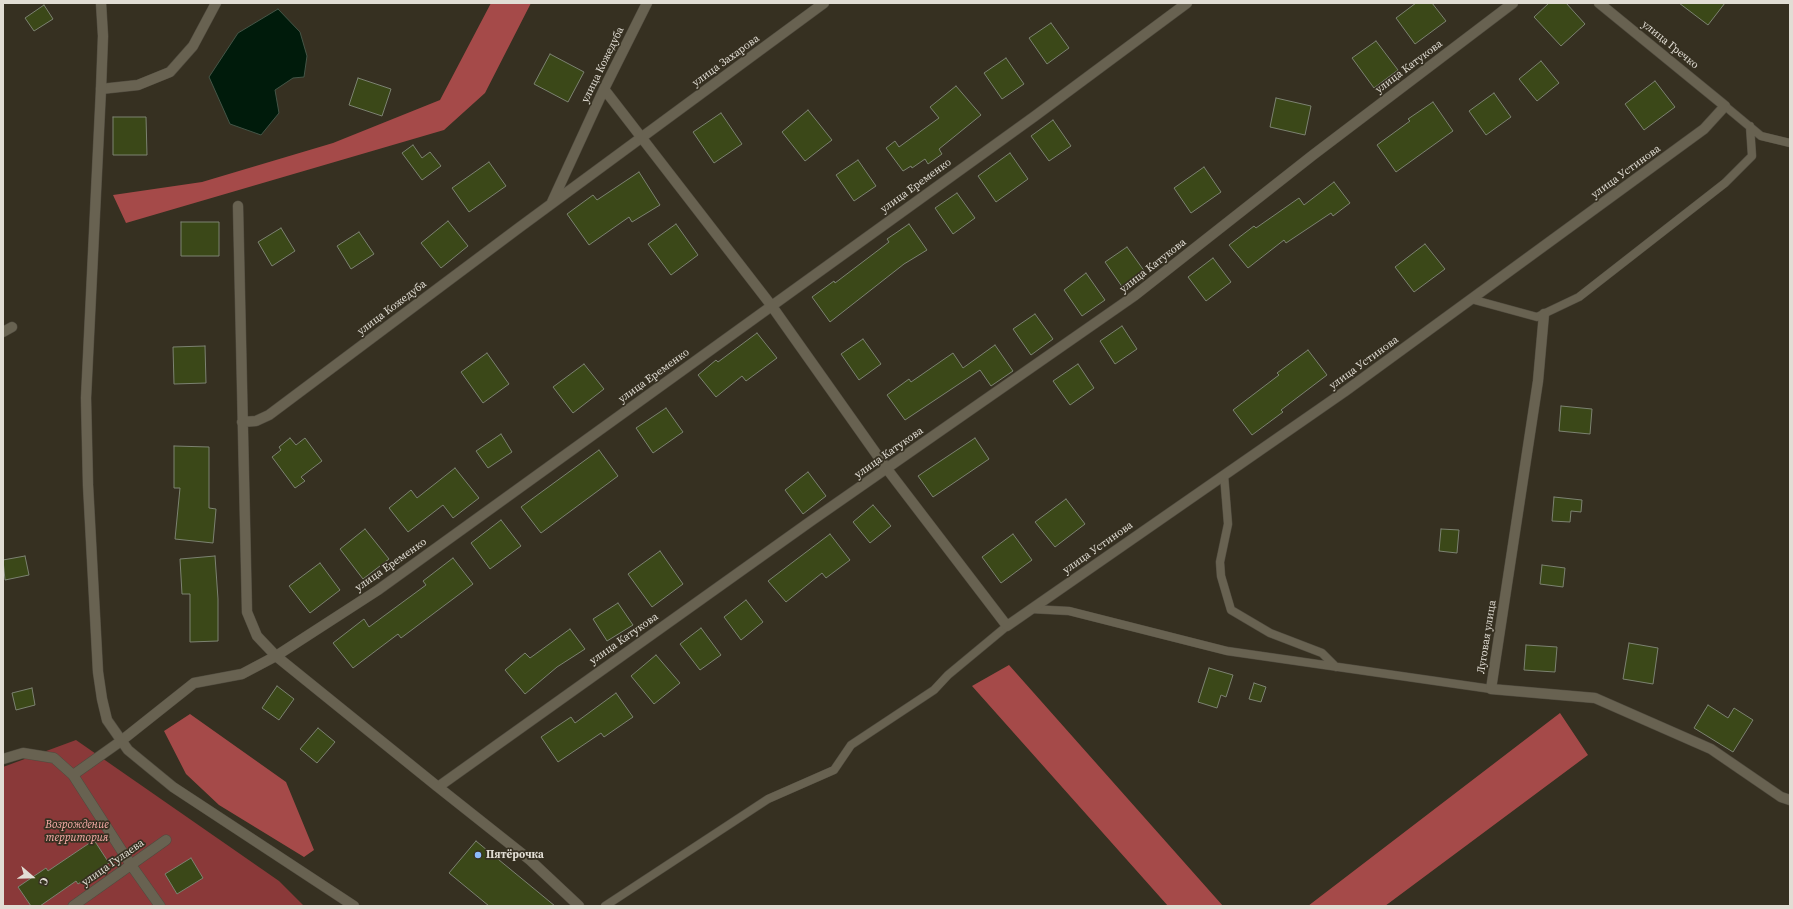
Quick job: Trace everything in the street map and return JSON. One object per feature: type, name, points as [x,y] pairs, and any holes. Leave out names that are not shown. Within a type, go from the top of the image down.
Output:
[{"type":"street","points":[[101,3],[103,36],[101,89],[86,391],[88,485],[98,672],[107,720],[128,750],[146,767],[179,792],[354,906]]},
{"type":"street","points":[[101,89],[138,85],[170,72],[193,46],[216,3]]},
{"type":"street","name":"улица Кожедуба","points":[[552,204],[604,89],[647,3]]},
{"type":"street","name":"улица Захарова","points":[[642,138],[824,3]]},
{"type":"street","name":"улица Еременко","points":[[74,776],[194,683],[242,674],[276,656],[391,581],[771,305],[1035,116],[1187,3]]},
{"type":"street","name":"улица Катукова","points":[[438,787],[811,521],[1134,296],[1312,155],[1513,3]]},
{"type":"street","name":"улица Гречко","points":[[1599,3],[1725,106]]},
{"type":"street","points":[[604,89],[771,305],[887,469],[1007,626]]},
{"type":"street","name":"улица Устинова","points":[[1007,626],[1344,392],[1704,130],[1725,106]]},
{"type":"street","name":"улица Кожедуба","points":[[242,422],[256,421],[269,415],[642,138]]},
{"type":"street","points":[[238,206],[247,612],[257,636],[276,656],[530,860],[579,906]]},
{"type":"street","name":"Луговая улица","points":[[1544,314],[1538,381],[1491,689],[1595,698],[1711,750],[1781,797],[1790,800]]},
{"type":"street","points":[[3,759],[23,753],[54,758],[74,776],[130,865],[160,906]]},
{"type":"street","name":"улица Гулаева","points":[[73,906],[166,840]]},
{"type":"lane","points":[[1725,106],[1761,136],[1790,143]]},
{"type":"lane","points":[[1471,299],[1537,317],[1579,297],[1725,183],[1752,156],[1750,126]]},
{"type":"lane","points":[[1224,475],[1228,524],[1220,562],[1221,576],[1231,610],[1270,633],[1322,653],[1336,667]]},
{"type":"lane","points":[[1031,609],[1069,611],[1227,651],[1491,689]]},
{"type":"lane","points":[[605,906],[768,799],[834,770],[851,745],[934,690],[948,675],[1007,626]]},
{"type":"green space","name":"Возрождение территория","points":[[76,740],[279,881],[304,906],[3,906],[3,767]]},
{"type":"shaded area","points":[[491,3],[531,3],[485,93],[444,130],[126,223],[113,195],[202,182],[333,143],[440,100]]},
{"type":"shaded area","points":[[278,9],[300,32],[307,56],[304,77],[293,78],[275,90],[279,113],[261,135],[230,124],[209,77],[238,33]]},
{"type":"shaded area","points":[[1009,665],[1223,906],[1168,906],[972,686]]},
{"type":"shaded area","points":[[1560,713],[1588,755],[1385,906],[1308,906]]},
{"type":"shaded area","points":[[190,714],[286,782],[314,850],[304,857],[219,805],[186,774],[164,731]]},
{"type":"building","points":[[1416,3],[1432,3],[1446,21],[1415,44],[1396,18]]},
{"type":"building","points":[[1549,3],[1566,3],[1585,24],[1561,46],[1534,17]]},
{"type":"building","points":[[1679,3],[1725,3],[1708,25]]},
{"type":"building","points":[[44,5],[53,19],[34,31],[25,18]]},
{"type":"building","points":[[1051,23],[1069,48],[1047,64],[1029,38]]},
{"type":"building","points":[[1376,41],[1398,70],[1374,88],[1352,58]]},
{"type":"building","points":[[550,54],[584,72],[568,102],[534,84]]},
{"type":"building","points":[[1006,58],[1024,84],[1002,99],[984,73]]},
{"type":"building","points":[[1541,61],[1559,83],[1537,101],[1519,79]]},
{"type":"building","points":[[358,78],[391,89],[382,116],[349,105]]},
{"type":"building","points":[[1655,81],[1675,107],[1644,130],[1625,104]]},
{"type":"building","points":[[956,86],[981,115],[939,149],[942,154],[928,164],[925,159],[912,168],[911,166],[903,171],[886,148],[895,141],[899,147],[939,118],[930,107]]},
{"type":"building","points":[[1494,93],[1511,117],[1486,135],[1469,111]]},
{"type":"building","points":[[1276,98],[1311,106],[1305,135],[1270,127]]},
{"type":"building","points":[[1433,102],[1453,131],[1396,172],[1377,145],[1410,121],[1408,119]]},
{"type":"building","points":[[808,110],[832,140],[805,161],[782,132]]},
{"type":"building","points":[[721,113],[742,144],[714,163],[693,132]]},
{"type":"building","points":[[113,117],[146,117],[147,155],[113,155]]},
{"type":"building","points":[[1053,120],[1071,146],[1049,161],[1031,136]]},
{"type":"building","points":[[413,145],[422,158],[430,152],[441,166],[422,180],[402,153]]},
{"type":"building","points":[[1010,153],[1028,179],[996,202],[978,176]]},
{"type":"building","points":[[858,160],[876,186],[854,201],[836,175]]},
{"type":"building","points":[[489,162],[506,186],[469,212],[452,188]]},
{"type":"building","points":[[1204,167],[1221,192],[1191,213],[1174,188]]},
{"type":"building","points":[[639,172],[660,205],[632,222],[629,217],[589,245],[567,214],[593,195],[597,200]]},
{"type":"building","points":[[1334,182],[1350,203],[1333,216],[1331,213],[1286,243],[1284,240],[1248,268],[1229,245],[1254,226],[1256,228],[1299,198],[1304,205]]},
{"type":"building","points":[[957,193],[975,218],[953,234],[935,208]]},
{"type":"building","points":[[448,221],[468,246],[441,268],[421,243]]},
{"type":"building","points":[[181,222],[219,222],[219,256],[181,256]]},
{"type":"building","points":[[676,224],[698,255],[671,275],[648,244]]},
{"type":"building","points":[[909,224],[927,250],[904,264],[830,322],[812,297],[834,281],[835,283],[889,242],[887,239]]},
{"type":"building","points":[[281,228],[295,251],[272,266],[258,242]]},
{"type":"building","points":[[359,232],[374,254],[351,269],[337,246]]},
{"type":"building","points":[[1425,244],[1445,269],[1414,292],[1395,267]]},
{"type":"building","points":[[1127,247],[1145,272],[1123,288],[1105,262]]},
{"type":"building","points":[[1213,258],[1231,282],[1206,301],[1188,277]]},
{"type":"building","points":[[1086,273],[1105,300],[1082,316],[1064,290]]},
{"type":"building","points":[[1035,314],[1053,339],[1031,355],[1013,329]]},
{"type":"building","points":[[1122,326],[1137,349],[1115,364],[1100,341]]},
{"type":"building","points":[[757,333],[777,358],[746,381],[742,376],[716,397],[698,375],[716,360],[718,362]]},
{"type":"building","points":[[863,339],[881,364],[859,380],[841,354]]},
{"type":"building","points":[[995,345],[1013,371],[991,386],[980,370],[905,420],[887,395],[909,379],[911,382],[953,353],[963,368]]},
{"type":"building","points":[[205,346],[206,383],[174,384],[173,347]]},
{"type":"building","points":[[1308,350],[1327,375],[1281,410],[1283,412],[1252,435],[1233,410],[1279,375],[1277,373]]},
{"type":"building","points":[[487,353],[509,384],[483,403],[461,372]]},
{"type":"building","points":[[584,364],[604,389],[573,413],[553,387]]},
{"type":"building","points":[[1078,364],[1094,388],[1070,405],[1053,381]]},
{"type":"building","points":[[1561,406],[1592,409],[1590,434],[1559,431]]},
{"type":"building","points":[[666,408],[683,432],[653,453],[636,428]]},
{"type":"building","points":[[501,434],[512,452],[488,468],[476,451]]},
{"type":"building","points":[[290,438],[296,445],[305,438],[322,461],[301,477],[305,481],[295,488],[272,457],[281,450],[279,447]]},
{"type":"building","points":[[975,438],[989,459],[933,497],[918,476]]},
{"type":"building","points":[[174,446],[209,447],[209,508],[216,509],[213,543],[175,539],[180,488],[174,488]]},
{"type":"building","points":[[599,450],[618,476],[541,533],[521,507]]},
{"type":"building","points":[[455,468],[479,498],[453,518],[443,505],[408,532],[389,508],[411,490],[417,498]]},
{"type":"building","points":[[808,472],[826,496],[803,514],[785,490]]},
{"type":"building","points":[[1554,497],[1582,500],[1581,512],[1571,511],[1570,522],[1552,521]]},
{"type":"building","points":[[1066,499],[1085,524],[1055,547],[1035,522]]},
{"type":"building","points":[[873,505],[891,526],[870,543],[853,522]]},
{"type":"building","points":[[501,520],[521,546],[490,569],[471,543]]},
{"type":"building","points":[[365,529],[389,559],[363,579],[340,549]]},
{"type":"building","points":[[1441,529],[1459,530],[1457,553],[1439,551]]},
{"type":"building","points":[[830,534],[850,560],[826,578],[822,573],[786,602],[768,581]]},
{"type":"building","points":[[1013,534],[1032,560],[1001,583],[982,557]]},
{"type":"building","points":[[660,551],[683,584],[652,607],[628,574]]},
{"type":"building","points":[[25,556],[29,575],[5,580],[3,560]]},
{"type":"building","points":[[215,556],[218,599],[218,641],[190,642],[190,594],[182,594],[180,559]]},
{"type":"building","points":[[453,558],[473,584],[401,638],[398,634],[353,668],[333,643],[364,619],[369,627],[426,585],[423,581]]},
{"type":"building","points":[[320,563],[340,590],[310,613],[289,586]]},
{"type":"building","points":[[1542,565],[1565,568],[1563,587],[1540,584]]},
{"type":"building","points":[[746,600],[763,622],[741,640],[724,617]]},
{"type":"building","points":[[618,603],[633,625],[607,641],[593,619]]},
{"type":"building","points":[[701,628],[721,655],[700,670],[680,644]]},
{"type":"building","points":[[570,629],[585,649],[557,667],[525,694],[505,670],[525,653],[530,658]]},
{"type":"building","points":[[1629,643],[1658,648],[1653,684],[1623,679]]},
{"type":"building","points":[[1526,645],[1557,647],[1555,672],[1524,670]]},
{"type":"building","points":[[656,655],[680,683],[654,704],[631,676]]},
{"type":"building","points":[[1209,668],[1233,675],[1226,697],[1221,695],[1217,708],[1198,702]]},
{"type":"building","points":[[1254,683],[1266,687],[1261,702],[1249,699]]},
{"type":"building","points":[[277,686],[294,699],[279,720],[262,708]]},
{"type":"building","points":[[32,688],[35,705],[16,710],[12,693]]},
{"type":"building","points":[[616,693],[633,717],[604,737],[601,733],[558,762],[541,737],[571,717],[575,723]]},
{"type":"building","points":[[1708,705],[1728,718],[1734,708],[1753,720],[1733,752],[1694,728]]},
{"type":"building","points":[[318,728],[335,742],[317,763],[300,749]]},
{"type":"building","points":[[94,840],[109,863],[78,884],[76,881],[40,906],[31,906],[18,887],[46,868],[48,871]]},
{"type":"building","points":[[476,841],[555,906],[489,906],[449,873]]},
{"type":"building","points":[[191,858],[203,878],[177,894],[165,874]]},
{"type":"place","name":"Пятёрочка","points":[[478,855]]}]
